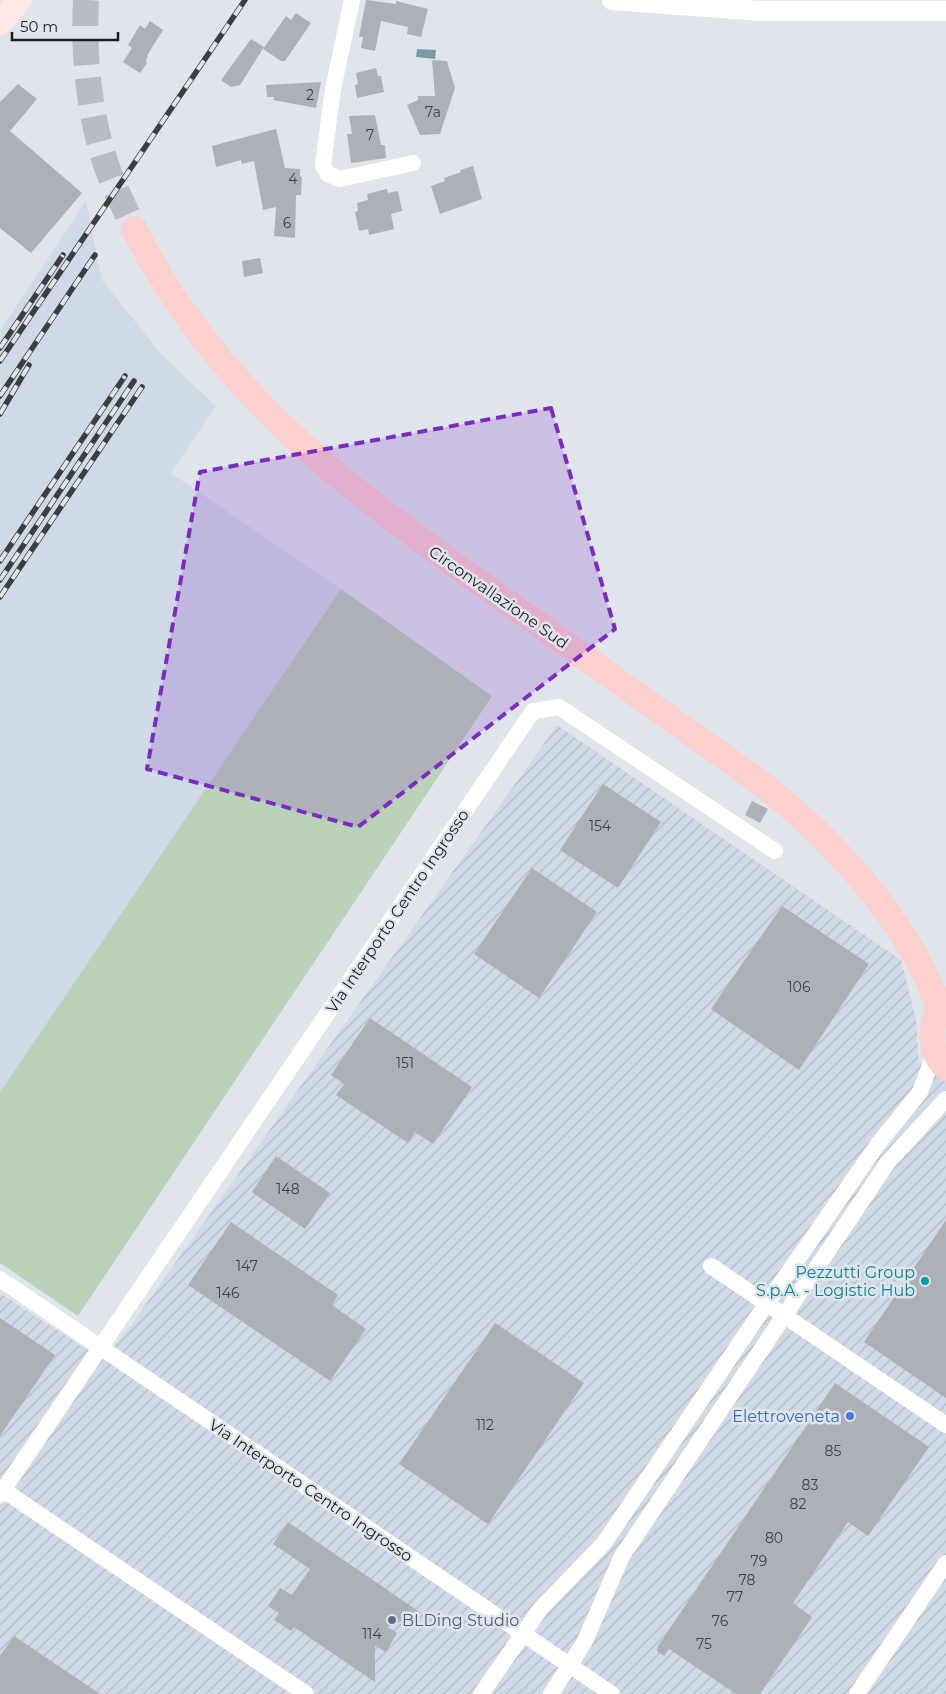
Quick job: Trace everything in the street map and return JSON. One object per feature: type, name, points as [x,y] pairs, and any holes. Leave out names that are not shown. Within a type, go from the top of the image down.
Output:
[{"type":"main road","points":[[0,23],[19,2]]},
{"type":"main road","name":"Circonvallazione Sud","points":[[134,229],[152,265],[204,340],[241,386],[294,439],[394,523],[786,802],[831,845],[900,930]]},
{"type":"main road","points":[[900,930],[946,973]]},
{"type":"main road","points":[[900,930],[923,966],[942,1005],[932,1030],[940,1060]]},
{"type":"street","points":[[352,0],[333,89],[323,165],[328,174],[340,179],[413,163]]},
{"type":"street","points":[[612,0],[761,11],[946,11]]},
{"type":"street","name":"Via Interporto Centro Ingrosso","points":[[306,1694],[2,1492],[533,711],[559,707],[775,851]]},
{"type":"street","points":[[481,1694],[541,1608],[604,1543],[767,1303],[878,1144],[920,1092],[940,1060]]},
{"type":"street","points":[[551,1694],[584,1643],[622,1556],[888,1162],[946,1099]]},
{"type":"street","points":[[710,1266],[946,1425]]},
{"type":"street","name":"Via Interporto Centro Ingrosso","points":[[0,1279],[612,1694]]},
{"type":"street","points":[[858,1694],[946,1563]]},
{"type":"highlighted area","points":[[551,408],[615,629],[358,827],[147,769],[200,472]]},
{"type":"shaded area","points":[[86,201],[102,280],[161,354],[216,406],[171,473],[341,589],[0,1092],[0,331]]},
{"type":"shaded area","points":[[557,725],[901,960],[916,1019],[919,1062],[946,1080],[946,1694],[0,1694],[0,1293],[103,1360],[126,1332]]},
{"type":"green space","points":[[341,589],[492,696],[78,1316],[0,1263],[0,1092]]},
{"type":"water","points":[[417,49],[436,50],[435,59],[416,57]]},
{"type":"building","points":[[366,0],[396,4],[396,1],[428,9],[421,37],[407,34],[408,27],[381,21],[375,51],[361,48],[363,37],[359,37]]},
{"type":"building","points":[[296,13],[311,23],[285,61],[281,61],[263,49],[286,16],[291,20]]},
{"type":"building","points":[[150,21],[163,30],[148,54],[147,63],[140,73],[123,62],[132,48],[128,45],[140,25],[145,29]]},
{"type":"building","points":[[251,39],[264,47],[240,85],[231,87],[221,80]]},
{"type":"building","points":[[432,60],[447,61],[455,88],[440,134],[420,135],[407,105],[418,100],[418,96],[435,96]]},
{"type":"building","points":[[376,68],[378,76],[381,76],[384,92],[357,98],[355,85],[358,84],[356,73]]},
{"type":"building","points":[[321,82],[316,108],[273,100],[274,97],[267,97],[266,85]]},
{"type":"building","points":[[18,84],[37,99],[10,131],[82,193],[31,253],[0,228],[0,102]]},
{"type":"building","points":[[375,115],[381,145],[385,145],[386,158],[351,163],[347,134],[352,134],[349,116]]},
{"type":"building","points":[[276,129],[285,168],[300,169],[300,176],[302,177],[301,195],[296,195],[295,238],[274,236],[276,207],[263,210],[254,161],[242,164],[241,160],[216,167],[212,146]]},
{"type":"building","points":[[473,166],[482,199],[440,214],[431,186],[445,181],[444,178],[461,172],[460,170]]},
{"type":"building","points":[[387,189],[388,193],[398,191],[402,211],[391,214],[394,229],[369,235],[368,229],[359,231],[355,212],[358,211],[357,203],[368,200],[367,194]]},
{"type":"building","points":[[260,258],[263,273],[244,277],[242,261]]},
{"type":"building","points":[[603,784],[661,822],[618,888],[560,850]]},
{"type":"building","points":[[752,801],[768,809],[760,823],[745,815]]},
{"type":"building","points":[[532,868],[597,912],[539,998],[474,954]]},
{"type":"building","points":[[782,906],[869,964],[799,1070],[711,1009]]},
{"type":"building","points":[[370,1018],[472,1087],[433,1144],[415,1132],[408,1143],[336,1095],[344,1084],[331,1075]]},
{"type":"building","points":[[276,1156],[330,1193],[305,1229],[252,1192]]},
{"type":"building","name":"Pezzutti Group S.p.A. - Logistic Hub","points":[[946,1220],[946,1398],[864,1342]]},
{"type":"building","points":[[231,1222],[338,1295],[332,1305],[366,1329],[330,1381],[188,1285]]},
{"type":"building","points":[[0,1318],[55,1355],[0,1436]]},
{"type":"building","points":[[495,1323],[584,1383],[488,1524],[399,1464]]},
{"type":"building","points":[[835,1383],[929,1447],[868,1536],[848,1522],[793,1603],[812,1617],[760,1694],[736,1694],[669,1649],[664,1656],[657,1651],[658,1646]]},
{"type":"building","points":[[288,1522],[421,1613],[387,1627],[397,1633],[386,1652],[375,1646],[375,1682],[294,1627],[291,1631],[274,1620],[279,1613],[268,1606],[280,1588],[292,1595],[310,1569],[273,1544]]},
{"type":"building","points":[[14,1636],[100,1694],[0,1694],[0,1656]]},
{"type":"tunnel","points":[[86,0],[85,42],[89,86],[96,129],[111,177],[134,229]]},
{"type":"railway","points":[[0,361],[245,0]]},
{"type":"railway","points":[[0,348],[63,255]]},
{"type":"railway","points":[[0,396],[95,255]]},
{"type":"railway","points":[[0,414],[29,365]]},
{"type":"railway","points":[[0,561],[125,376]]},
{"type":"railway","points":[[0,580],[134,381]]},
{"type":"railway","points":[[0,597],[142,387]]},
{"type":"place","name":"Pezzutti Group S.p.A. - Logistic Hub","points":[[925,1281]]},
{"type":"place","name":"Elettroveneta","points":[[850,1416]]},
{"type":"place","name":"BLDing Studio","points":[[392,1620]]}]
